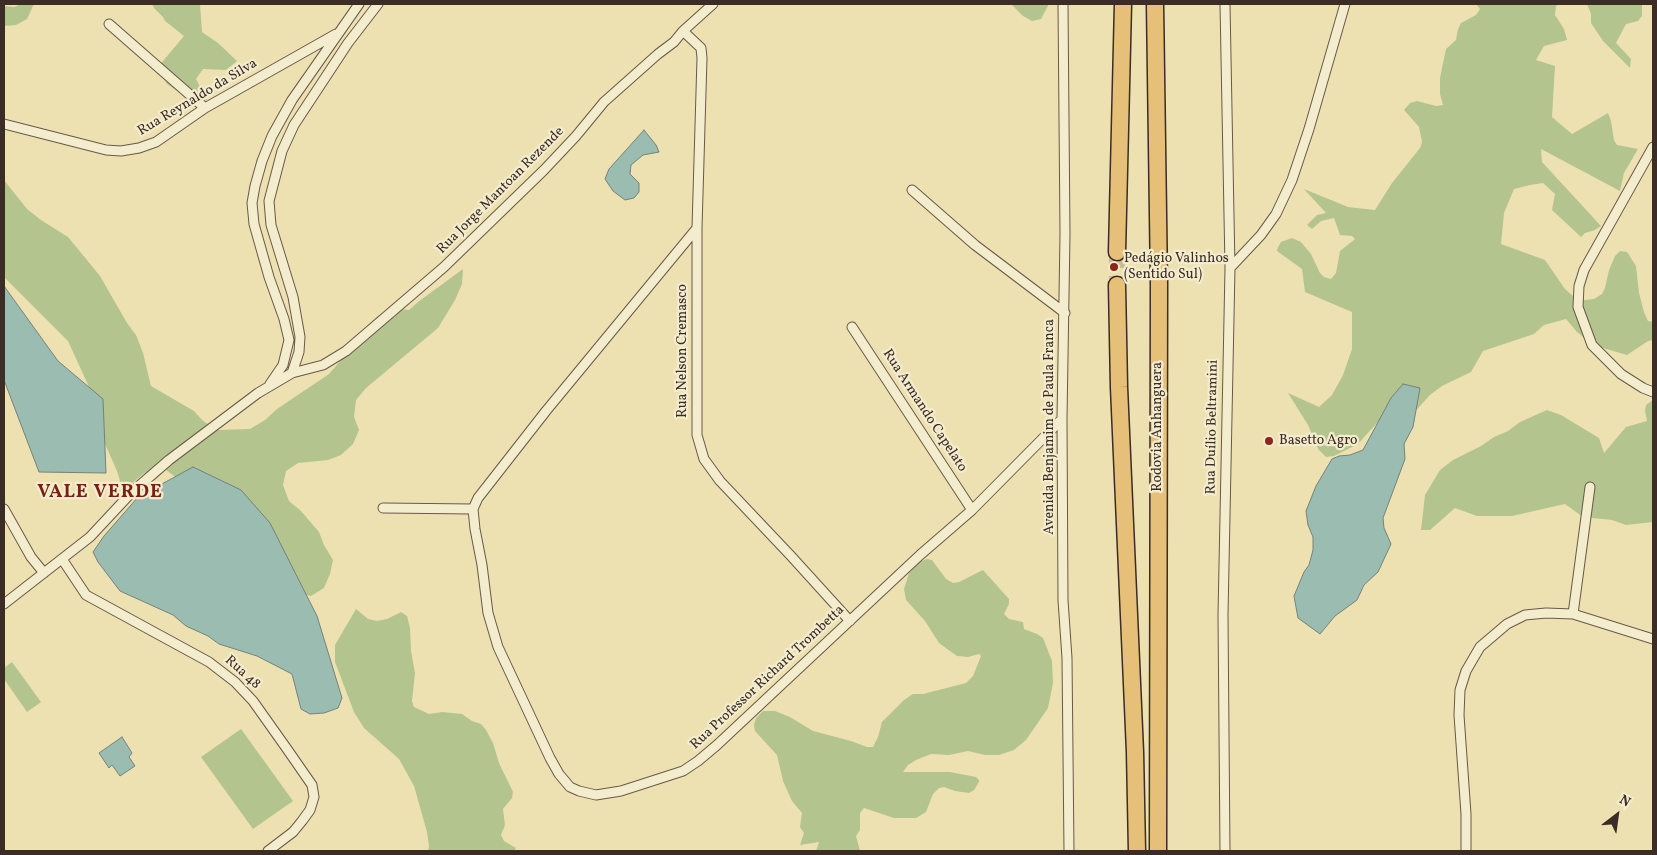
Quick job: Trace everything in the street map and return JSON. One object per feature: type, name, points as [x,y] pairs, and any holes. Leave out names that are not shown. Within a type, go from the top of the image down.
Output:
[{"type":"highway","points":[[1117,252],[1123,4]]},
{"type":"highway","name":"Rodovia Anhanguera","points":[[1155,4],[1159,284],[1158,851]]},
{"type":"highway","points":[[1117,285],[1119,387],[1135,752],[1137,851]]},
{"type":"street","points":[[4,604],[90,537],[132,492],[169,460],[267,387],[283,364],[290,340],[254,224],[252,203],[255,186],[272,136],[292,100],[359,4]]},
{"type":"street","points":[[292,373],[299,352],[300,336],[293,297],[271,225],[269,201],[282,151],[294,125],[348,43],[378,4]]},
{"type":"street","name":"Rua Jorge Mantoan Rezende","points":[[267,387],[292,373],[323,365],[346,351],[444,267],[576,136],[604,102],[674,42],[683,31],[713,4]]},
{"type":"street","name":"Avenida Benjamim de Paula Franca","points":[[1063,4],[1065,313],[1062,420],[1063,600],[1067,658],[1069,851]]},
{"type":"street","name":"Rua Duílio Beltramini","points":[[1225,4],[1230,268],[1223,615],[1226,851]]},
{"type":"street","points":[[1230,268],[1261,235],[1276,214],[1292,180],[1309,129],[1345,4]]},
{"type":"street","points":[[110,24],[204,108]]},
{"type":"street","name":"Rua Nelson Cremasco","points":[[683,31],[701,48],[702,58],[697,228],[697,413],[698,435],[704,459],[720,481],[850,622]]},
{"type":"street","name":"Rua Reynaldo da Silva","points":[[4,124],[106,150],[122,151],[139,148],[156,142],[204,108],[340,32]]},
{"type":"street","points":[[1653,148],[1584,270],[1579,286],[1578,307],[1592,345],[1621,374],[1653,392]]},
{"type":"street","points":[[912,190],[975,245],[1065,313]]},
{"type":"street","points":[[383,508],[473,509],[478,498],[546,411],[697,228]]},
{"type":"street","name":"Rua Armando Capelato","points":[[852,327],[972,510]]},
{"type":"street","name":"Rua Professor Richard Trombetta","points":[[473,509],[488,613],[498,647],[519,696],[550,758],[564,781],[570,787],[579,791],[596,795],[621,791],[683,771],[698,761],[972,510],[1062,420]]},
{"type":"street","points":[[1573,614],[1590,487]]},
{"type":"street","points":[[4,509],[31,558],[44,573]]},
{"type":"street","name":"Rua 48","points":[[62,559],[86,595],[209,662],[235,682],[253,701],[287,749],[312,785],[314,797],[310,810],[293,832],[268,851]]},
{"type":"street","points":[[1466,851],[1466,814],[1459,715],[1460,690],[1466,671],[1480,647],[1507,624],[1526,615],[1573,614],[1653,639]]},
{"type":"green space","points":[[21,4],[34,4],[27,19],[16,25],[4,26],[4,6],[14,7]]},
{"type":"green space","points":[[152,4],[200,4],[202,32],[218,43],[237,61],[226,70],[203,69],[196,79],[207,100],[187,97],[167,84],[158,67],[184,36],[165,21]]},
{"type":"green space","points":[[1011,4],[1049,4],[1041,19],[1032,21],[1023,16]]},
{"type":"green space","points":[[1476,4],[1560,4],[1556,6],[1555,15],[1564,29],[1567,40],[1544,46],[1536,60],[1555,66],[1552,117],[1572,134],[1608,113],[1614,140],[1617,145],[1638,149],[1624,173],[1620,191],[1541,149],[1542,162],[1601,226],[1585,233],[1581,237],[1552,210],[1555,194],[1543,183],[1530,185],[1514,189],[1504,213],[1501,244],[1545,260],[1565,289],[1573,296],[1585,300],[1594,299],[1602,294],[1615,256],[1620,251],[1627,252],[1636,266],[1639,293],[1644,312],[1648,321],[1653,322],[1653,340],[1648,341],[1627,355],[1593,345],[1577,332],[1566,319],[1544,325],[1534,334],[1483,351],[1471,372],[1442,386],[1430,395],[1410,417],[1385,414],[1358,444],[1334,456],[1326,457],[1318,449],[1308,425],[1288,393],[1319,407],[1332,395],[1343,375],[1352,349],[1352,312],[1305,292],[1302,269],[1277,251],[1278,247],[1281,242],[1292,238],[1301,242],[1311,254],[1320,273],[1324,277],[1331,279],[1336,273],[1340,251],[1355,239],[1352,236],[1340,235],[1334,218],[1321,221],[1312,229],[1307,225],[1317,215],[1326,213],[1304,189],[1348,207],[1375,210],[1392,183],[1420,148],[1422,142],[1419,127],[1404,110],[1410,103],[1417,101],[1436,106],[1443,105],[1440,94],[1440,78],[1446,49],[1456,40],[1461,23],[1476,15],[1480,9]]},
{"type":"green space","points":[[1587,4],[1642,4],[1642,16],[1638,21],[1626,24],[1616,43],[1631,59],[1630,68],[1603,41],[1591,23],[1591,14]]},
{"type":"green space","points":[[4,180],[27,209],[68,237],[100,276],[136,335],[143,353],[151,386],[194,411],[203,421],[218,430],[250,429],[265,420],[277,409],[329,374],[360,338],[368,325],[378,316],[391,308],[409,310],[463,269],[462,284],[455,300],[438,328],[366,388],[356,400],[354,417],[359,430],[353,444],[341,455],[328,460],[298,463],[286,471],[283,485],[289,501],[301,511],[319,532],[333,560],[324,588],[311,596],[298,593],[177,478],[166,470],[155,480],[155,471],[151,470],[143,474],[123,491],[117,471],[102,437],[95,400],[68,341],[4,277]]},
{"type":"green space","points":[[1653,400],[1653,522],[1626,525],[1612,520],[1583,517],[1565,504],[1512,516],[1477,516],[1455,508],[1430,530],[1421,530],[1425,495],[1440,470],[1453,460],[1508,431],[1520,422],[1547,410],[1561,415],[1599,438],[1604,453],[1626,427],[1647,421],[1646,405]]},
{"type":"green space","points":[[927,559],[932,560],[946,579],[953,583],[983,570],[1009,599],[1009,604],[1004,614],[1009,619],[1023,622],[1024,629],[1043,638],[1052,661],[1053,683],[1048,708],[1026,740],[1014,750],[999,755],[985,755],[968,751],[949,755],[931,754],[908,765],[903,772],[950,772],[976,777],[979,782],[974,790],[969,793],[944,787],[939,788],[933,794],[926,812],[916,818],[894,818],[864,808],[860,813],[860,830],[856,836],[860,851],[816,851],[819,842],[800,845],[804,833],[800,827],[802,813],[792,801],[783,781],[777,755],[755,731],[756,718],[763,711],[775,711],[790,717],[813,731],[867,747],[873,747],[882,722],[904,700],[913,694],[923,694],[966,683],[973,676],[981,656],[979,654],[968,657],[957,656],[939,643],[925,621],[906,600],[904,589],[909,573],[919,562]]},
{"type":"green space","points":[[356,609],[368,619],[377,621],[387,619],[401,612],[407,616],[415,673],[412,701],[414,707],[429,714],[442,712],[462,714],[472,721],[481,724],[486,730],[513,792],[512,798],[503,809],[505,825],[501,835],[504,841],[516,848],[514,851],[428,851],[427,832],[414,786],[399,759],[364,728],[354,712],[335,662],[335,645]]},
{"type":"green space","points":[[12,662],[41,702],[27,712],[4,679],[4,668]]},
{"type":"green space","points":[[241,729],[293,801],[253,829],[201,757]]},
{"type":"water","points":[[644,130],[659,152],[643,155],[631,165],[630,174],[639,183],[639,192],[634,198],[625,200],[613,191],[605,179],[609,169]]},
{"type":"water","points":[[4,286],[58,361],[103,399],[106,473],[39,472],[4,380]]},
{"type":"water","points":[[1403,384],[1420,388],[1413,427],[1404,444],[1405,459],[1383,518],[1384,528],[1391,544],[1378,572],[1364,585],[1357,600],[1335,616],[1320,634],[1298,618],[1294,596],[1309,565],[1313,550],[1313,537],[1308,525],[1306,511],[1316,486],[1332,459],[1363,450],[1391,398]]},
{"type":"water","points":[[193,467],[241,490],[270,523],[317,616],[342,698],[338,708],[324,713],[310,714],[301,709],[292,674],[257,656],[219,644],[208,636],[186,626],[173,615],[120,591],[98,562],[93,552],[104,536],[138,497]]},
{"type":"water","points":[[122,737],[132,753],[129,757],[135,766],[120,776],[112,765],[109,768],[99,753]]},
{"type":"tunnel","points":[[1117,252],[1117,285]]},
{"type":"place","name":"Pedágio Valinhos (Sentido Sul)","points":[[1114,267]]},
{"type":"place","name":"Basetto Agro","points":[[1269,441]]},
{"type":"district","name":"VALE VERDE","points":[[100,494]]}]
